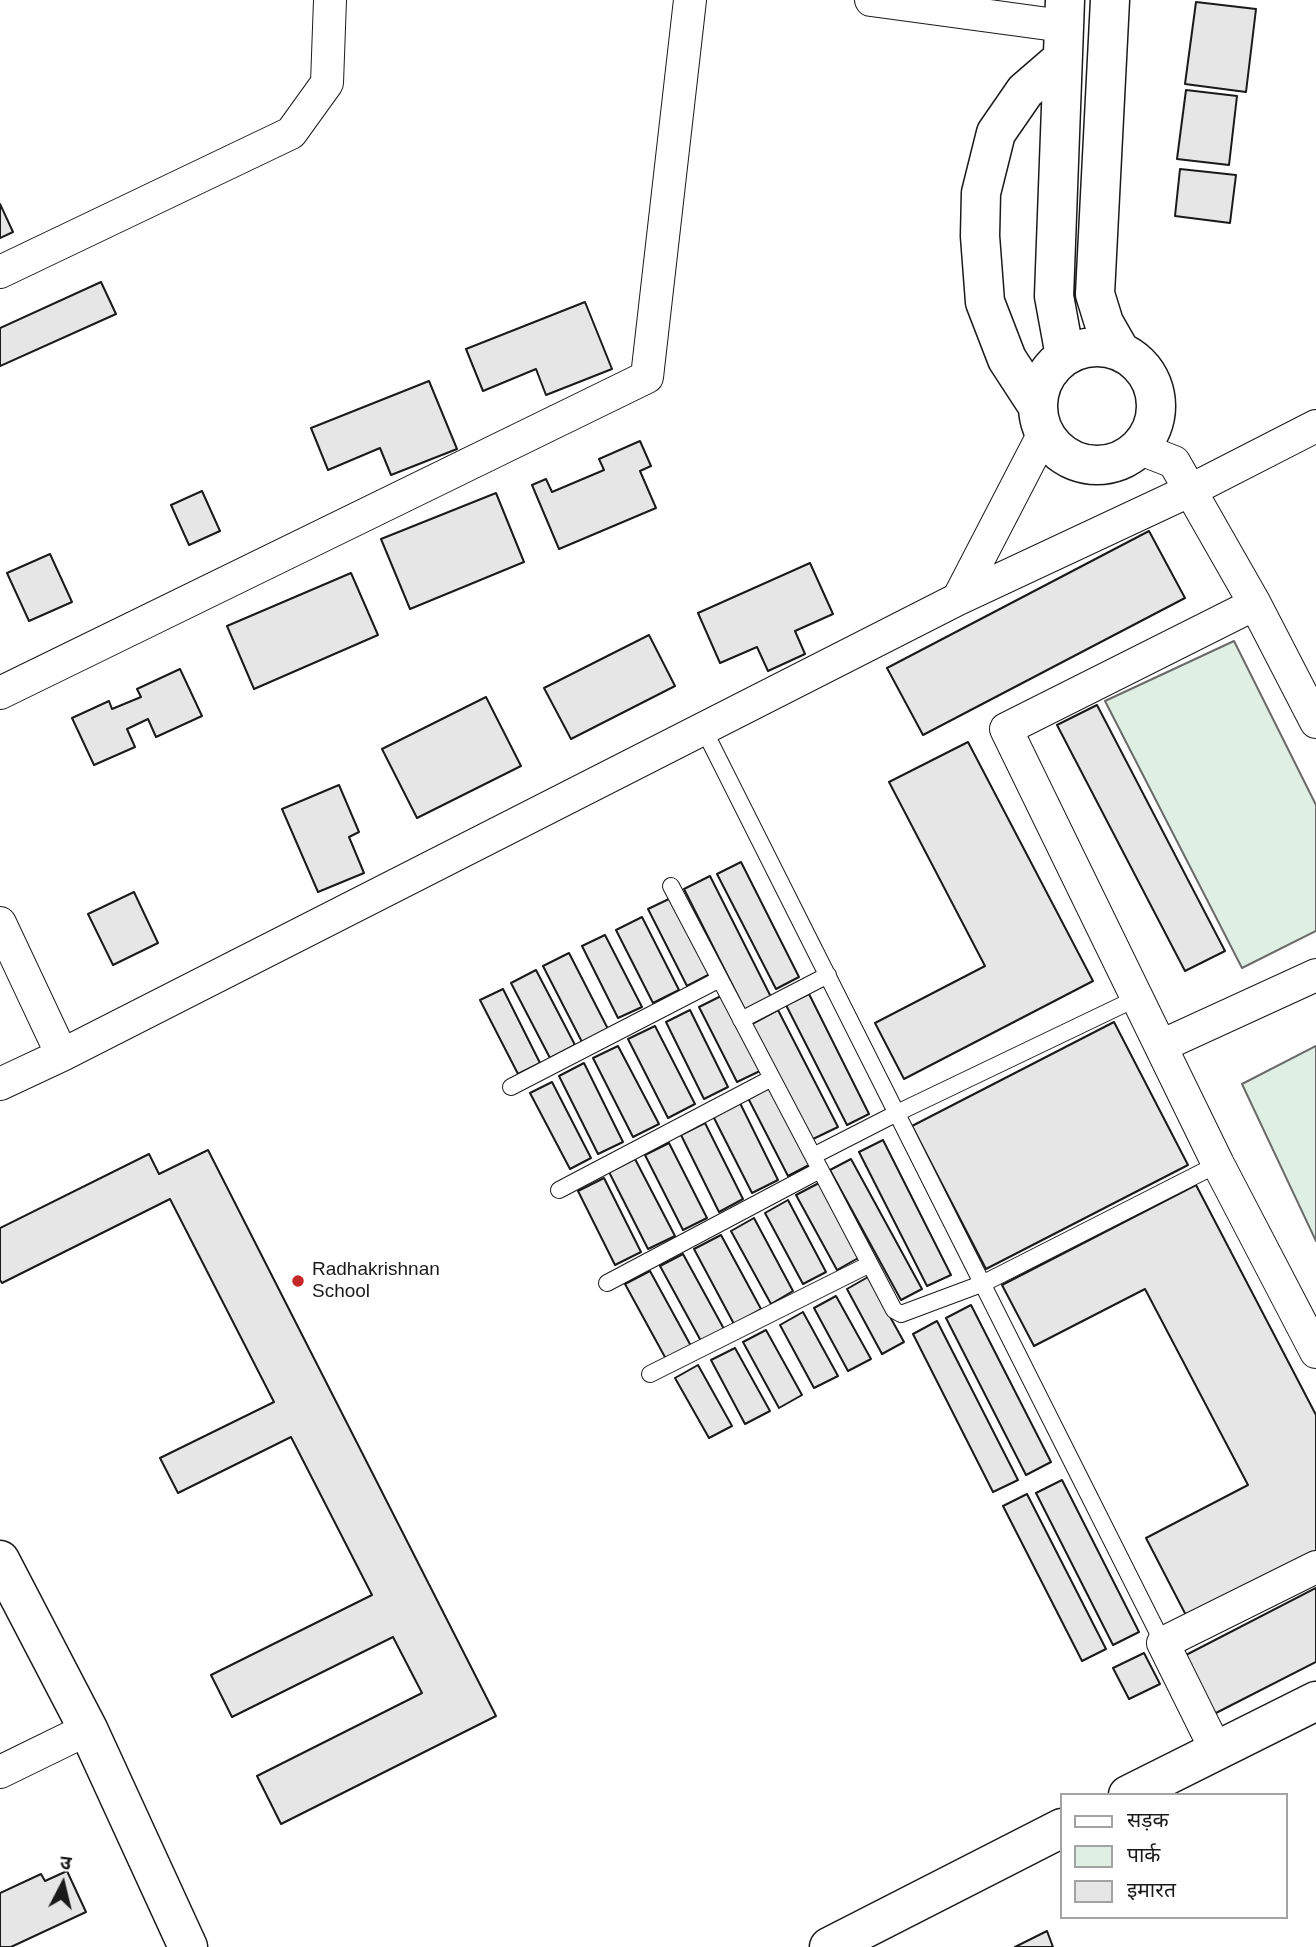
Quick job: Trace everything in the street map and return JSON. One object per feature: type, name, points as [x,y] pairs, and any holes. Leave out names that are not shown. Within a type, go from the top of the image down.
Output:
[{"type":"street","points":[[0,272],[291,133],[327,83],[330,0]]},
{"type":"street","points":[[0,693],[647,377],[690,0]]},
{"type":"street","points":[[871,0],[1063,29]]},
{"type":"street","points":[[1110,0],[1095,294],[1104,323],[1119,351]]},
{"type":"street","points":[[1063,29],[1054,296],[1065,356]]},
{"type":"street","points":[[958,599],[1041,419],[1040,386],[1050,369],[1065,356],[1082,348],[1101,347],[1119,351],[1136,361],[1149,376],[1155,394],[1156,414],[1150,433],[1138,448],[1123,459],[1105,465],[1087,464],[1069,458],[1055,447],[1041,419],[1007,359],[985,302],[980,236],[981,193],[996,133],[1063,29]]},
{"type":"street","points":[[0,1084],[62,1055],[958,599],[1191,490],[1316,426]]},
{"type":"street","points":[[1138,448],[1174,461],[1255,604],[1316,722]]},
{"type":"street","points":[[1255,604],[1006,729],[1219,1164],[1316,1352]]},
{"type":"street","points":[[0,923],[62,1055]]},
{"type":"street","points":[[1161,1046],[1316,975]]},
{"type":"street","points":[[0,1560],[88,1729],[188,1947]]},
{"type":"street","points":[[1216,1750],[1163,1643],[1316,1567]]},
{"type":"street","points":[[1132,1793],[1316,1701]]},
{"type":"street","points":[[0,1772],[88,1729]]},
{"type":"street","points":[[829,1947],[1060,1829]]},
{"type":"lane","points":[[703,728],[1163,1643]]},
{"type":"lane","points":[[671,886],[894,1310],[901,1314],[984,1283],[1219,1164]]},
{"type":"lane","points":[[741,1020],[828,975]]},
{"type":"lane","points":[[511,1087],[720,979]]},
{"type":"lane","points":[[607,1283],[817,1163],[897,1113],[1137,998]]},
{"type":"lane","points":[[559,1190],[772,1078]]},
{"type":"lane","points":[[650,1374],[870,1264]]},
{"type":"green space","points":[[1234,641],[1316,805],[1316,931],[1242,968],[1105,701]]},
{"type":"green space","points":[[1316,1046],[1316,1241],[1242,1084]]},
{"type":"building","points":[[1196,2],[1256,9],[1246,92],[1185,84]]},
{"type":"building","points":[[1186,90],[1237,96],[1229,165],[1177,159]]},
{"type":"building","points":[[1180,169],[1236,175],[1230,223],[1175,216]]},
{"type":"building","points":[[0,204],[13,232],[0,238]]},
{"type":"building","points":[[101,282],[116,314],[0,366],[0,328]]},
{"type":"building","points":[[585,302],[612,369],[546,395],[536,369],[483,391],[466,349]]},
{"type":"building","points":[[429,381],[457,449],[391,475],[380,448],[328,470],[311,428]]},
{"type":"building","points":[[640,441],[651,466],[640,471],[656,508],[559,549],[532,485],[546,479],[552,492],[604,470],[599,459]]},
{"type":"building","points":[[202,491],[220,531],[189,545],[171,505]]},
{"type":"building","points":[[496,493],[524,562],[410,609],[381,539]]},
{"type":"building","points":[[1149,531],[1185,598],[923,735],[887,668]]},
{"type":"building","points":[[50,554],[72,602],[29,621],[7,573]]},
{"type":"building","points":[[810,563],[833,614],[795,631],[805,654],[768,671],[757,647],[720,663],[698,613]]},
{"type":"building","points":[[351,573],[378,635],[254,689],[227,626]]},
{"type":"building","points":[[649,635],[675,686],[571,739],[544,688]]},
{"type":"building","points":[[180,669],[202,716],[156,737],[148,719],[127,729],[135,747],[94,765],[72,718],[109,701],[112,709],[141,697],[137,689]]},
{"type":"building","points":[[486,697],[521,766],[417,818],[382,749]]},
{"type":"building","points":[[1097,705],[1225,951],[1185,971],[1057,725]]},
{"type":"building","points":[[968,742],[1093,981],[904,1079],[875,1023],[985,966],[889,782]]},
{"type":"building","points":[[339,785],[359,832],[349,837],[364,873],[318,892],[282,809]]},
{"type":"building","points":[[741,862],[799,977],[776,989],[717,874]]},
{"type":"building","points":[[710,876],[771,997],[745,1010],[684,889]]},
{"type":"building","points":[[134,892],[158,943],[113,965],[88,914]]},
{"type":"building","points":[[671,898],[710,974],[687,986],[648,909]]},
{"type":"building","points":[[642,917],[679,990],[653,1003],[616,930]]},
{"type":"building","points":[[605,935],[642,1007],[618,1018],[582,946]]},
{"type":"building","points":[[569,953],[608,1029],[582,1042],[543,966]]},
{"type":"building","points":[[536,970],[575,1045],[550,1058],[511,983]]},
{"type":"building","points":[[503,989],[540,1063],[518,1074],[480,1000]]},
{"type":"building","points":[[725,994],[762,1070],[737,1082],[699,1007]]},
{"type":"building","points":[[809,994],[869,1114],[847,1125],[786,1005]]},
{"type":"building","points":[[690,1010],[728,1087],[704,1099],[666,1022]]},
{"type":"building","points":[[778,1010],[838,1127],[811,1140],[752,1024]]},
{"type":"building","points":[[1114,1022],[1188,1165],[986,1269],[912,1126]]},
{"type":"building","points":[[655,1026],[695,1104],[668,1118],[628,1039]]},
{"type":"building","points":[[618,1046],[659,1124],[633,1137],[593,1058]]},
{"type":"building","points":[[584,1063],[623,1142],[598,1154],[559,1076]]},
{"type":"building","points":[[552,1082],[591,1158],[570,1169],[530,1093]]},
{"type":"building","points":[[772,1086],[811,1164],[788,1176],[748,1098]]},
{"type":"building","points":[[740,1103],[778,1180],[752,1193],[713,1116]]},
{"type":"building","points":[[705,1123],[743,1199],[719,1212],[681,1135]]},
{"type":"building","points":[[883,1140],[951,1275],[927,1286],[859,1152]]},
{"type":"building","points":[[669,1143],[707,1218],[683,1230],[645,1155]]},
{"type":"building","points":[[208,1150],[496,1716],[281,1824],[257,1776],[422,1693],[393,1637],[232,1717],[211,1675],[372,1595],[291,1437],[178,1493],[160,1458],[274,1402],[170,1199],[2,1283],[0,1280],[0,1228],[149,1154],[159,1174]]},
{"type":"building","points":[[635,1159],[675,1236],[648,1249],[609,1172]]},
{"type":"building","points":[[851,1159],[922,1289],[901,1300],[830,1170]]},
{"type":"building","points":[[604,1178],[641,1252],[615,1265],[578,1191]]},
{"type":"building","points":[[819,1183],[860,1257],[837,1270],[796,1195]]},
{"type":"building","points":[[1196,1185],[1316,1415],[1316,1558],[1190,1623],[1146,1538],[1248,1485],[1145,1289],[1034,1346],[1002,1285]]},
{"type":"building","points":[[788,1200],[826,1272],[803,1284],[765,1213]]},
{"type":"building","points":[[754,1218],[793,1291],[771,1304],[731,1231]]},
{"type":"building","points":[[721,1235],[761,1309],[734,1324],[694,1249]]},
{"type":"building","points":[[683,1254],[724,1329],[701,1341],[660,1266]]},
{"type":"building","points":[[650,1271],[691,1346],[666,1359],[625,1284]]},
{"type":"building","points":[[868,1277],[904,1342],[882,1354],[847,1289]]},
{"type":"building","points":[[836,1296],[871,1359],[848,1371],[814,1308]]},
{"type":"building","points":[[971,1305],[1051,1462],[1026,1475],[946,1318]]},
{"type":"building","points":[[803,1312],[838,1376],[814,1388],[780,1325]]},
{"type":"building","points":[[937,1321],[1018,1480],[993,1492],[913,1334]]},
{"type":"building","points":[[766,1330],[802,1395],[779,1408],[743,1342]]},
{"type":"building","points":[[735,1348],[770,1411],[745,1424],[711,1360]]},
{"type":"building","points":[[698,1365],[732,1426],[709,1438],[675,1378]]},
{"type":"building","points":[[1062,1480],[1139,1632],[1113,1645],[1036,1493]]},
{"type":"building","points":[[1027,1494],[1106,1649],[1082,1661],[1003,1506]]},
{"type":"building","points":[[1316,1588],[1316,1662],[1214,1714],[1184,1656]]},
{"type":"building","points":[[1144,1653],[1160,1684],[1129,1699],[1113,1668]]},
{"type":"building","points":[[67,1871],[86,1912],[11,1947],[0,1947],[0,1893],[41,1874],[45,1881]]},
{"type":"building","points":[[1047,1931],[1053,1947],[1015,1947]]},
{"type":"place","name":"Radhakrishnan School","points":[[298,1281]]}]
